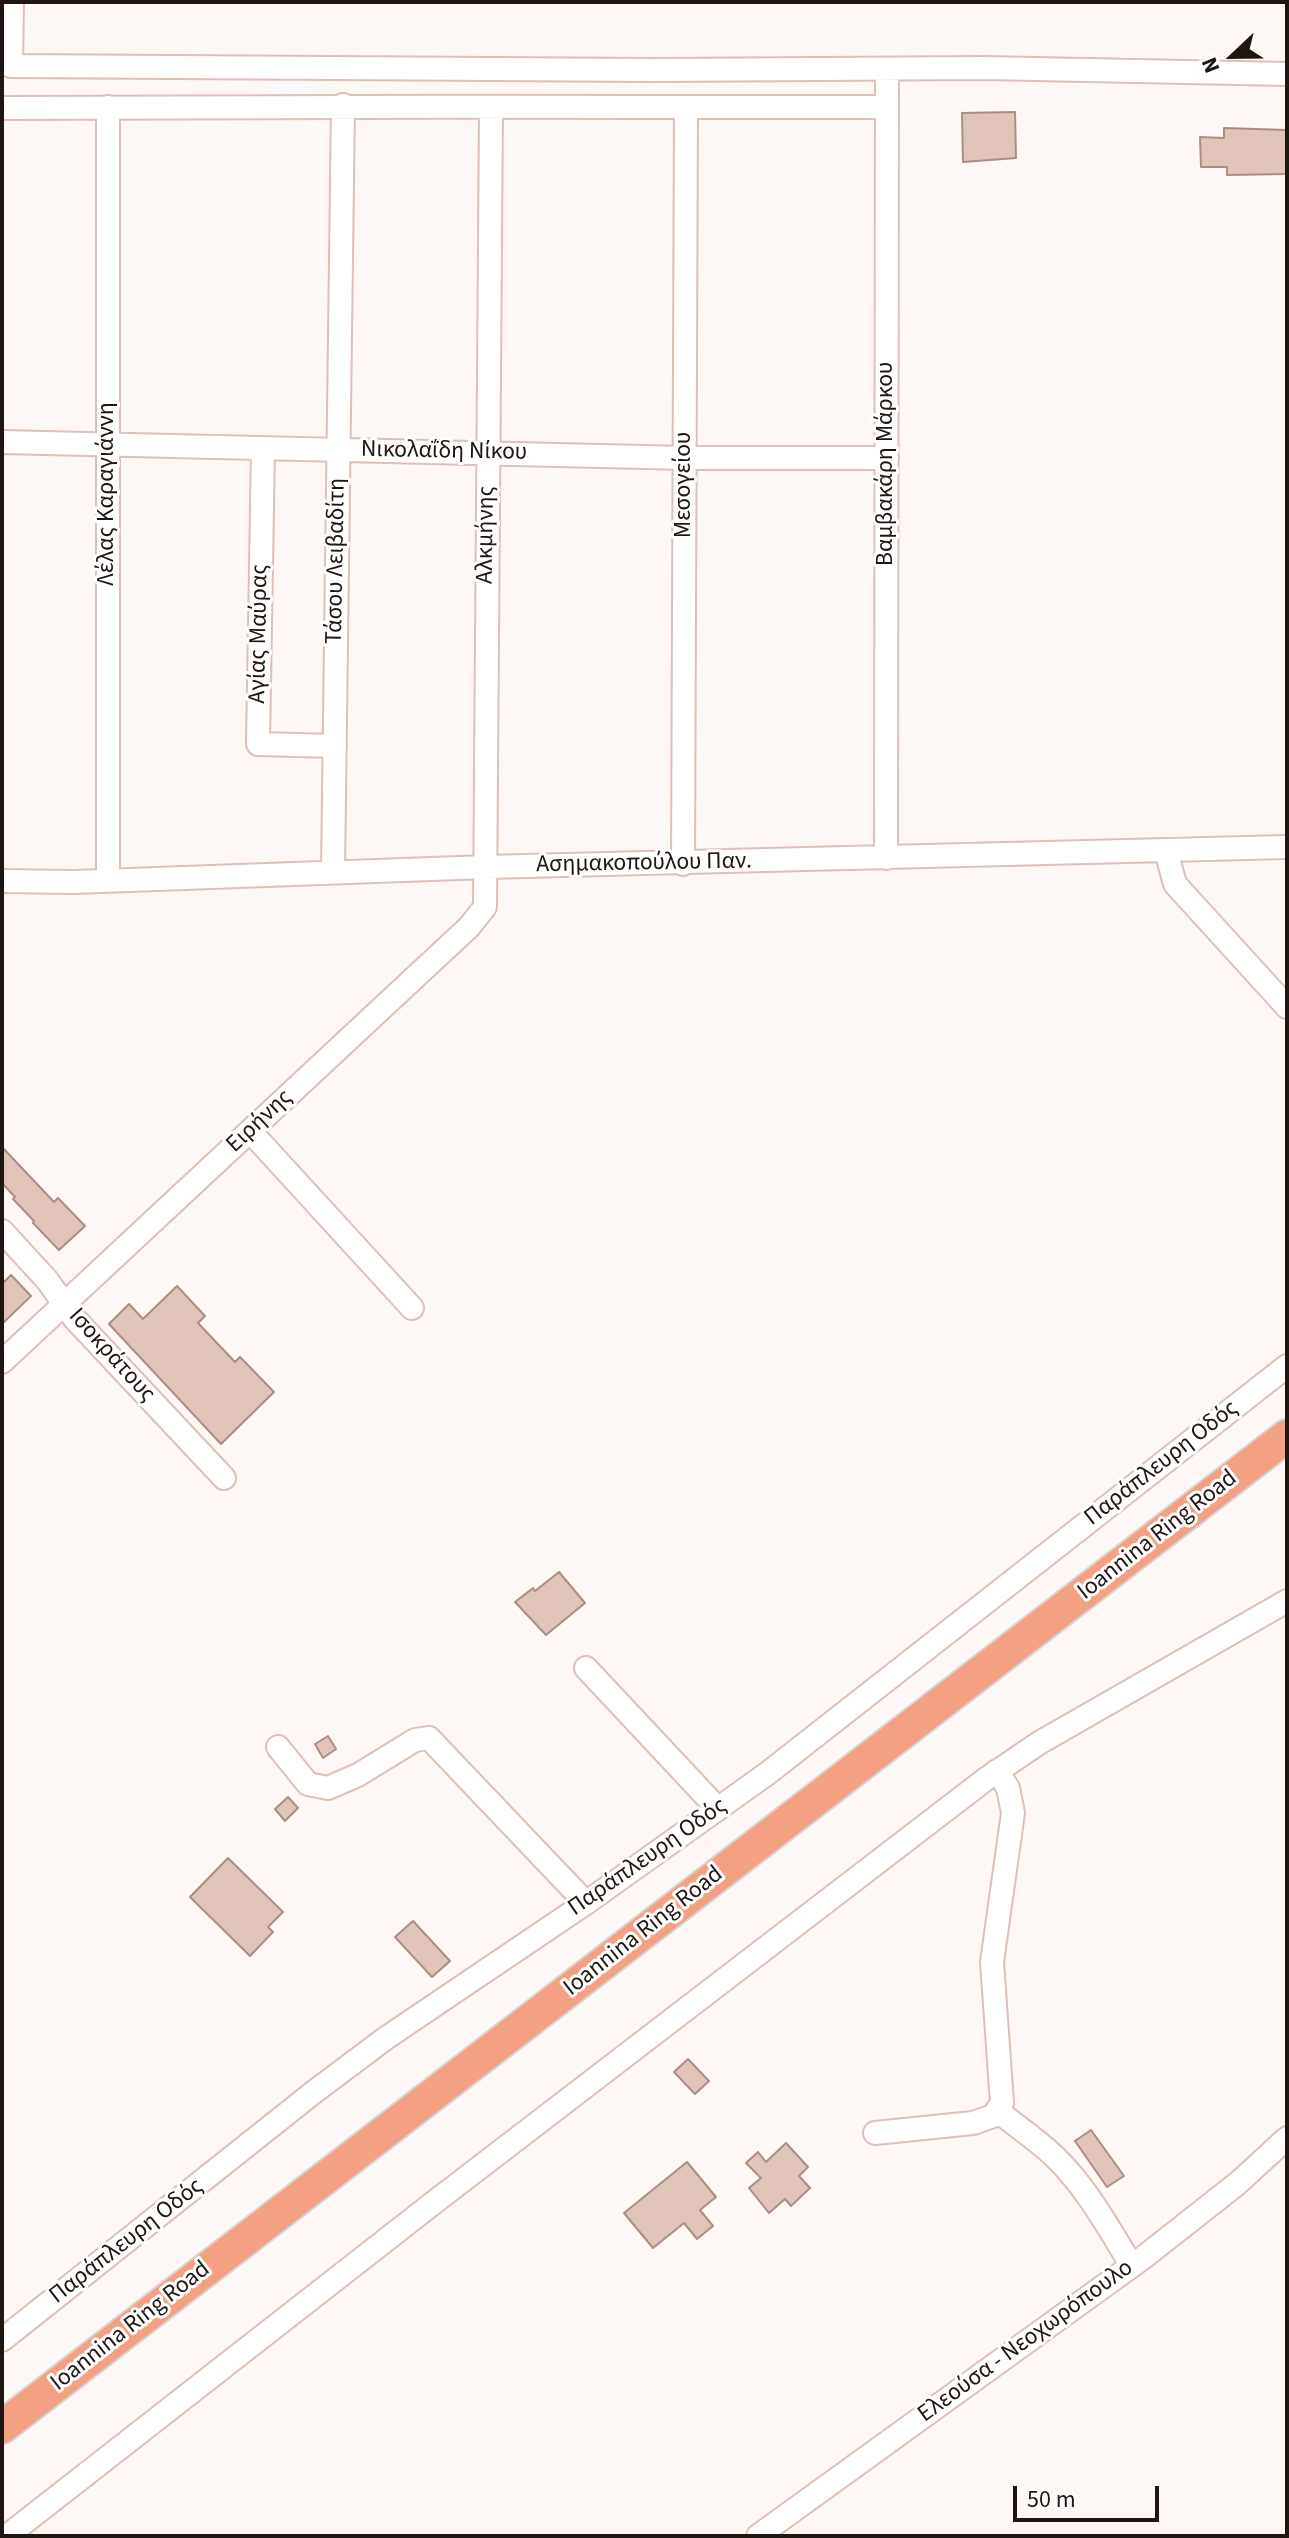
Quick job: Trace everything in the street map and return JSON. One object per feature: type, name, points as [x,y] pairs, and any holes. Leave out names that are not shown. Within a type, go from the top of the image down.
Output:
[{"type":"highway","name":"Ioannina Ring Road","points":[[2,2427],[1287,1436]]},
{"type":"street","points":[[12,2],[11,66],[653,70],[984,68],[1287,74]]},
{"type":"street","name":"Βαμβακάρη Μάρκου","points":[[886,858],[887,69]]},
{"type":"street","points":[[652,108],[653,70]]},
{"type":"street","points":[[2,108],[343,105],[491,108],[887,107]]},
{"type":"street","name":"Τάσου Λειβαδίτη","points":[[333,872],[343,105]]},
{"type":"street","name":"Λέλας Καραγιάννη","points":[[108,107],[108,880]]},
{"type":"street","name":"Μεσογείου","points":[[683,864],[686,107]]},
{"type":"street","name":"Αλκμήνης","points":[[486,867],[491,108]]},
{"type":"street","name":"Νικολαΐδη Νίκου","points":[[2,442],[686,458],[887,458]]},
{"type":"street","name":"Αγίας Μαύρας","points":[[263,448],[258,744],[335,746]]},
{"type":"street","name":"Ασημακοπούλου Παν.","points":[[2,881],[1287,847]]},
{"type":"street","points":[[1166,851],[1175,884],[1287,1007]]},
{"type":"street","name":"Ειρήνης","points":[[2,1362],[479,917],[487,901],[486,867]]},
{"type":"street","points":[[250,1131],[412,1308]]},
{"type":"street","name":"Ισοκράτους","points":[[2,1231],[47,1280],[64,1304],[224,1478]]},
{"type":"street","name":"Παράπλευρη Οδός","points":[[2,2340],[374,2047],[586,1903],[826,1728],[1287,1366]]},
{"type":"street","points":[[7,2536],[432,2204],[997,1771],[1093,1711],[1287,1601]]},
{"type":"street","points":[[586,1668],[718,1809]]},
{"type":"street","points":[[278,1747],[308,1784],[328,1788],[358,1775],[415,1740],[429,1738],[586,1903]]},
{"type":"street","points":[[875,2133],[973,2123],[993,2116],[1002,2103],[992,1962],[1013,1813],[1008,1788],[997,1771]]},
{"type":"street","points":[[998,2111],[1066,2169],[1132,2266]]},
{"type":"street","name":"Ελεούσα - Νεοχωρόπουλο","points":[[758,2536],[1132,2266],[1238,2183],[1287,2138]]},
{"type":"building","points":[[1015,112],[1016,158],[963,162],[962,113]]},
{"type":"building","points":[[1224,128],[1287,130],[1287,174],[1227,175],[1227,167],[1201,167],[1200,137],[1224,138]]},
{"type":"building","points":[[2,1147],[54,1202],[58,1198],[85,1226],[59,1250],[2,1183]]},
{"type":"building","points":[[11,1275],[31,1296],[2,1324],[2,1284]]},
{"type":"building","points":[[177,1286],[205,1316],[198,1323],[235,1362],[240,1357],[274,1392],[221,1444],[109,1324],[129,1304],[143,1319]]},
{"type":"building","points":[[559,1572],[585,1603],[546,1635],[515,1602]]},
{"type":"building","points":[[328,1736],[336,1749],[323,1758],[315,1744]]},
{"type":"building","points":[[288,1797],[298,1808],[285,1821],[275,1809]]},
{"type":"building","points":[[228,1858],[283,1912],[268,1927],[273,1932],[250,1956],[190,1897]]},
{"type":"building","points":[[413,1921],[450,1961],[432,1977],[395,1937]]},
{"type":"building","points":[[688,2059],[709,2081],[695,2094],[674,2072]]},
{"type":"building","points":[[1091,2130],[1124,2176],[1107,2187],[1075,2141]]},
{"type":"building","points":[[786,2143],[808,2167],[799,2176],[810,2188],[791,2206],[785,2199],[769,2213],[749,2188],[761,2178],[746,2163],[758,2152],[766,2162]]},
{"type":"building","points":[[687,2162],[716,2197],[700,2210],[713,2226],[697,2239],[684,2223],[653,2248],[624,2213]]}]
